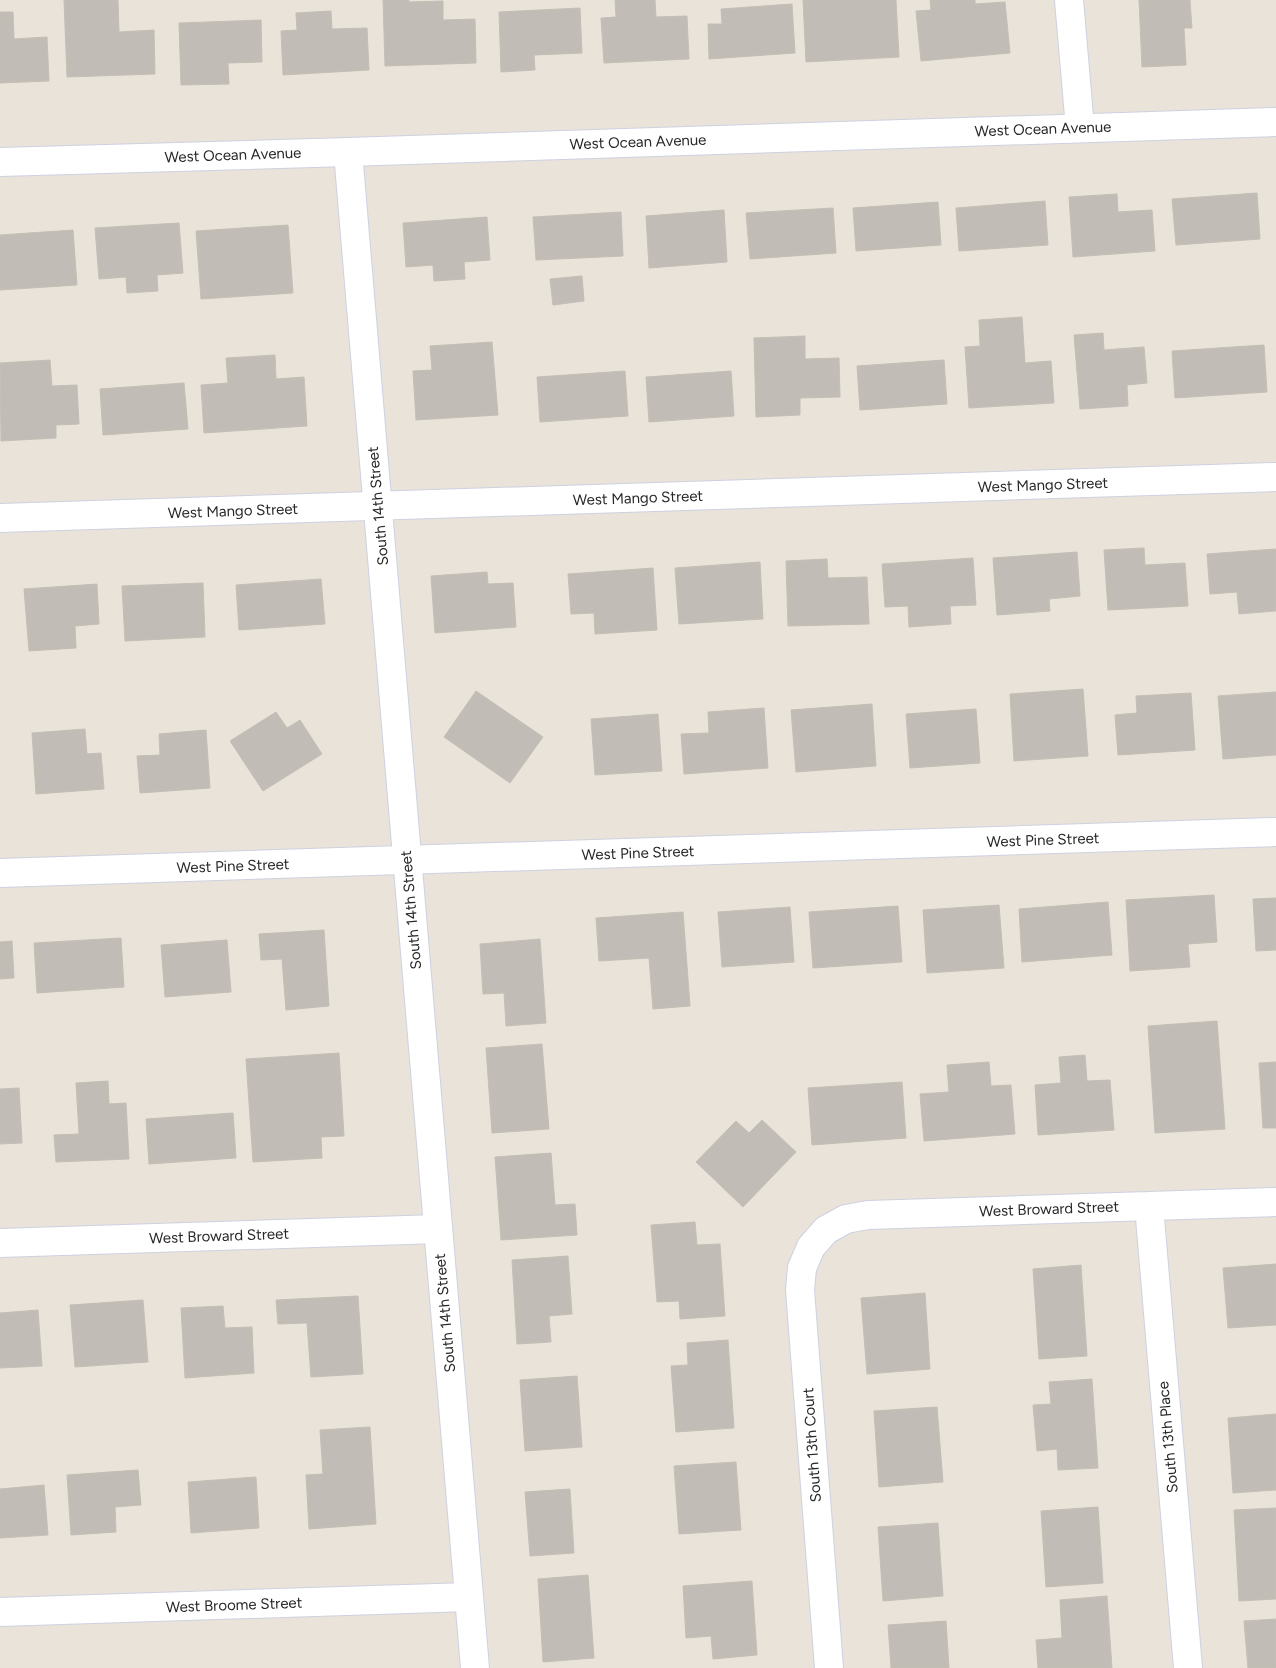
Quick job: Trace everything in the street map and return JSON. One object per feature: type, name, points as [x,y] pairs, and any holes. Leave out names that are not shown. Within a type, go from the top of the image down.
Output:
[{"type":"street","points":[[1069,0],[1080,128]]},
{"type":"street","name":"West Ocean Avenue","points":[[0,162],[1276,122]]},
{"type":"street","name":"South 14th Street","points":[[348,152],[475,1668]]},
{"type":"street","name":"West Mango Street","points":[[0,518],[1276,477]]},
{"type":"street","name":"West Pine Street","points":[[0,873],[1276,832]]},
{"type":"street","name":"West Broward Street","points":[[826,1230],[846,1219],[868,1215],[1276,1202]]},
{"type":"street","name":"South 13th Place","points":[[1149,1206],[1188,1668]]},
{"type":"street","name":"West Broward Street","points":[[0,1243],[438,1229]]},
{"type":"street","name":"South 13th Court","points":[[826,1230],[811,1247],[802,1268],[800,1290],[829,1668]]},
{"type":"street","name":"West Broome Street","points":[[0,1612],[469,1597]]},
{"type":"building","points":[[64,0],[118,0],[119,32],[154,30],[155,74],[67,77]]},
{"type":"building","points":[[383,0],[409,0],[409,2],[443,1],[443,20],[475,19],[476,63],[385,66]]},
{"type":"building","points":[[615,0],[655,0],[656,17],[687,16],[689,59],[604,63],[601,18],[616,17]]},
{"type":"building","points":[[803,0],[896,0],[899,57],[806,62]]},
{"type":"building","points":[[930,0],[975,0],[975,4],[1005,2],[1010,53],[921,61],[916,11],[931,10]]},
{"type":"building","points":[[1139,0],[1190,0],[1192,28],[1184,28],[1186,65],[1142,67]]},
{"type":"building","points":[[792,4],[795,53],[709,59],[708,24],[722,24],[721,9]]},
{"type":"building","points":[[580,8],[582,53],[534,55],[535,70],[501,72],[499,12]]},
{"type":"building","points":[[331,11],[332,29],[367,28],[369,70],[283,75],[281,31],[297,30],[296,13]]},
{"type":"building","points":[[0,12],[13,12],[14,39],[47,37],[49,81],[0,83]]},
{"type":"building","points":[[261,20],[262,62],[228,63],[229,84],[181,85],[179,23]]},
{"type":"building","points":[[1257,193],[1260,239],[1176,245],[1172,199]]},
{"type":"building","points":[[1117,194],[1118,212],[1152,210],[1155,251],[1073,257],[1069,197]]},
{"type":"building","points":[[1045,201],[1048,245],[959,251],[956,208]]},
{"type":"building","points":[[938,202],[941,245],[856,251],[853,208]]},
{"type":"building","points":[[833,208],[836,253],[750,259],[746,213]]},
{"type":"building","points":[[724,210],[727,262],[649,268],[646,216]]},
{"type":"building","points":[[621,212],[623,256],[536,260],[533,217]]},
{"type":"building","points":[[487,217],[490,260],[464,262],[465,279],[434,281],[433,265],[406,267],[403,223]]},
{"type":"building","points":[[179,223],[183,273],[157,275],[158,291],[127,293],[126,277],[99,279],[95,228]]},
{"type":"building","points":[[288,225],[293,293],[201,299],[196,231]]},
{"type":"building","points":[[73,230],[77,285],[0,290],[0,235]]},
{"type":"building","points":[[582,276],[584,301],[553,305],[550,279]]},
{"type":"building","points":[[1022,317],[1025,363],[1051,361],[1054,403],[969,408],[965,347],[980,346],[979,320]]},
{"type":"building","points":[[1103,333],[1104,350],[1144,347],[1147,383],[1127,385],[1128,406],[1080,409],[1074,335]]},
{"type":"building","points":[[805,336],[805,359],[839,358],[840,397],[800,398],[800,415],[756,417],[754,338]]},
{"type":"building","points":[[492,342],[498,415],[416,420],[413,371],[432,370],[430,346]]},
{"type":"building","points":[[1264,345],[1267,392],[1175,398],[1172,351]]},
{"type":"building","points":[[275,355],[276,379],[304,377],[307,426],[204,433],[201,385],[228,383],[226,358]]},
{"type":"building","points":[[50,360],[52,386],[77,385],[79,424],[56,425],[56,438],[1,441],[0,363]]},
{"type":"building","points":[[944,360],[947,404],[860,410],[857,366]]},
{"type":"building","points":[[625,371],[628,416],[540,422],[537,377]]},
{"type":"building","points":[[731,371],[734,416],[649,422],[646,377]]},
{"type":"building","points":[[184,383],[188,429],[103,435],[100,389]]},
{"type":"building","points":[[1144,548],[1145,565],[1185,563],[1188,606],[1108,610],[1104,550]]},
{"type":"building","points":[[1276,549],[1276,611],[1239,614],[1237,592],[1210,594],[1207,554]]},
{"type":"building","points":[[1077,552],[1080,596],[1049,599],[1050,611],[997,615],[993,558]]},
{"type":"building","points":[[973,558],[976,605],[950,606],[951,624],[909,627],[908,606],[885,607],[882,564]]},
{"type":"building","points":[[827,559],[828,578],[867,577],[869,624],[788,626],[786,561]]},
{"type":"building","points":[[760,562],[763,619],[679,624],[675,568]]},
{"type":"building","points":[[653,568],[657,630],[595,634],[594,613],[571,614],[568,574]]},
{"type":"building","points":[[487,572],[488,584],[513,583],[516,627],[435,633],[431,576]]},
{"type":"building","points":[[321,579],[325,624],[239,630],[236,585]]},
{"type":"building","points":[[203,583],[205,637],[125,641],[122,586]]},
{"type":"building","points":[[97,584],[99,624],[75,626],[76,648],[29,651],[24,589]]},
{"type":"building","points":[[1083,689],[1088,756],[1014,761],[1010,694]]},
{"type":"building","points":[[476,691],[543,737],[510,783],[444,737]]},
{"type":"building","points":[[1276,692],[1276,755],[1223,759],[1218,696]]},
{"type":"building","points":[[1191,693],[1195,750],[1118,755],[1115,715],[1137,713],[1136,696]]},
{"type":"building","points":[[872,704],[876,766],[796,772],[791,710]]},
{"type":"building","points":[[764,708],[768,768],[684,774],[681,734],[709,733],[708,712]]},
{"type":"building","points":[[976,709],[980,763],[910,768],[906,714]]},
{"type":"building","points":[[276,712],[287,728],[300,720],[322,754],[263,791],[230,741]]},
{"type":"building","points":[[658,714],[662,771],[595,775],[591,719]]},
{"type":"building","points":[[85,729],[87,754],[101,753],[104,789],[36,794],[32,733]]},
{"type":"building","points":[[206,730],[210,788],[140,793],[137,756],[160,755],[159,734]]},
{"type":"building","points":[[1214,895],[1217,942],[1188,944],[1190,967],[1130,971],[1126,900]]},
{"type":"building","points":[[1276,898],[1276,950],[1256,951],[1253,899]]},
{"type":"building","points":[[1108,902],[1112,955],[1022,962],[1019,909]]},
{"type":"building","points":[[999,905],[1004,968],[927,973],[923,910]]},
{"type":"building","points":[[898,906],[902,962],[813,968],[809,912]]},
{"type":"building","points":[[790,907],[794,962],[722,967],[718,912]]},
{"type":"building","points":[[683,912],[690,1006],[653,1009],[649,958],[599,961],[596,918]]},
{"type":"building","points":[[324,930],[329,1006],[286,1010],[282,959],[261,960],[259,934]]},
{"type":"building","points":[[121,938],[124,987],[37,993],[34,943]]},
{"type":"building","points":[[540,939],[546,1023],[506,1026],[504,993],[483,994],[480,944]]},
{"type":"building","points":[[227,940],[231,992],[165,997],[161,945]]},
{"type":"building","points":[[12,941],[14,978],[0,979],[0,942]]},
{"type":"building","points":[[1217,1021],[1225,1129],[1155,1133],[1148,1026]]},
{"type":"building","points":[[542,1044],[549,1129],[492,1133],[486,1048]]},
{"type":"building","points":[[339,1053],[344,1136],[321,1137],[322,1158],[253,1162],[246,1059]]},
{"type":"building","points":[[1085,1055],[1087,1081],[1110,1080],[1114,1130],[1038,1135],[1035,1085],[1061,1083],[1059,1057]]},
{"type":"building","points":[[989,1062],[991,1086],[1011,1085],[1015,1134],[924,1141],[920,1094],[949,1092],[947,1065]]},
{"type":"building","points":[[1276,1062],[1276,1128],[1263,1128],[1259,1063]]},
{"type":"building","points":[[108,1081],[109,1104],[126,1103],[129,1159],[56,1162],[54,1135],[79,1134],[76,1083]]},
{"type":"building","points":[[902,1082],[906,1138],[812,1145],[808,1088]]},
{"type":"building","points":[[19,1088],[22,1143],[0,1144],[0,1089]]},
{"type":"building","points":[[233,1113],[236,1158],[149,1164],[146,1119]]},
{"type":"building","points":[[762,1120],[796,1152],[743,1207],[696,1162],[736,1121],[749,1133]]},
{"type":"building","points":[[551,1153],[555,1205],[575,1204],[577,1235],[501,1240],[495,1157]]},
{"type":"building","points":[[695,1222],[697,1245],[720,1244],[725,1316],[680,1319],[679,1301],[657,1302],[651,1225]]},
{"type":"building","points":[[568,1256],[572,1314],[549,1316],[551,1342],[517,1344],[512,1260]]},
{"type":"building","points":[[1276,1264],[1276,1325],[1228,1328],[1223,1268]]},
{"type":"building","points":[[1081,1265],[1087,1356],[1039,1359],[1033,1269]]},
{"type":"building","points":[[925,1293],[930,1369],[867,1374],[861,1298]]},
{"type":"building","points":[[358,1296],[363,1374],[311,1377],[307,1323],[278,1324],[276,1300]]},
{"type":"building","points":[[143,1300],[148,1362],[75,1367],[70,1305]]},
{"type":"building","points":[[223,1306],[225,1328],[252,1327],[254,1373],[185,1378],[181,1308]]},
{"type":"building","points":[[38,1310],[42,1366],[0,1368],[0,1313]]},
{"type":"building","points":[[728,1340],[734,1428],[676,1432],[671,1366],[688,1365],[687,1343]]},
{"type":"building","points":[[577,1376],[582,1447],[525,1451],[520,1380]]},
{"type":"building","points":[[1092,1379],[1098,1468],[1058,1470],[1057,1449],[1037,1451],[1033,1405],[1051,1404],[1049,1382]]},
{"type":"building","points":[[937,1407],[943,1482],[879,1487],[874,1411]]},
{"type":"building","points":[[1276,1414],[1276,1490],[1233,1493],[1228,1418]]},
{"type":"building","points":[[370,1427],[376,1524],[309,1529],[306,1475],[323,1474],[320,1430]]},
{"type":"building","points":[[736,1462],[741,1530],[679,1534],[674,1466]]},
{"type":"building","points":[[138,1470],[141,1505],[115,1507],[116,1532],[71,1535],[67,1475]]},
{"type":"building","points":[[256,1477],[259,1528],[191,1533],[188,1482]]},
{"type":"building","points":[[44,1485],[48,1535],[0,1538],[0,1489]]},
{"type":"building","points":[[570,1489],[574,1553],[530,1556],[525,1492]]},
{"type":"building","points":[[1098,1507],[1103,1583],[1046,1587],[1041,1511]]},
{"type":"building","points":[[1276,1508],[1276,1599],[1239,1601],[1234,1510]]},
{"type":"building","points":[[938,1523],[943,1596],[883,1601],[878,1527]]},
{"type":"building","points":[[588,1575],[594,1658],[543,1662],[538,1579]]},
{"type":"building","points":[[752,1581],[757,1655],[713,1659],[711,1636],[686,1638],[683,1586]]},
{"type":"building","points":[[1107,1596],[1112,1668],[1038,1668],[1036,1640],[1062,1638],[1060,1600]]},
{"type":"building","points":[[1276,1619],[1276,1668],[1248,1668],[1244,1621]]},
{"type":"building","points":[[946,1621],[949,1668],[891,1668],[888,1625]]}]
